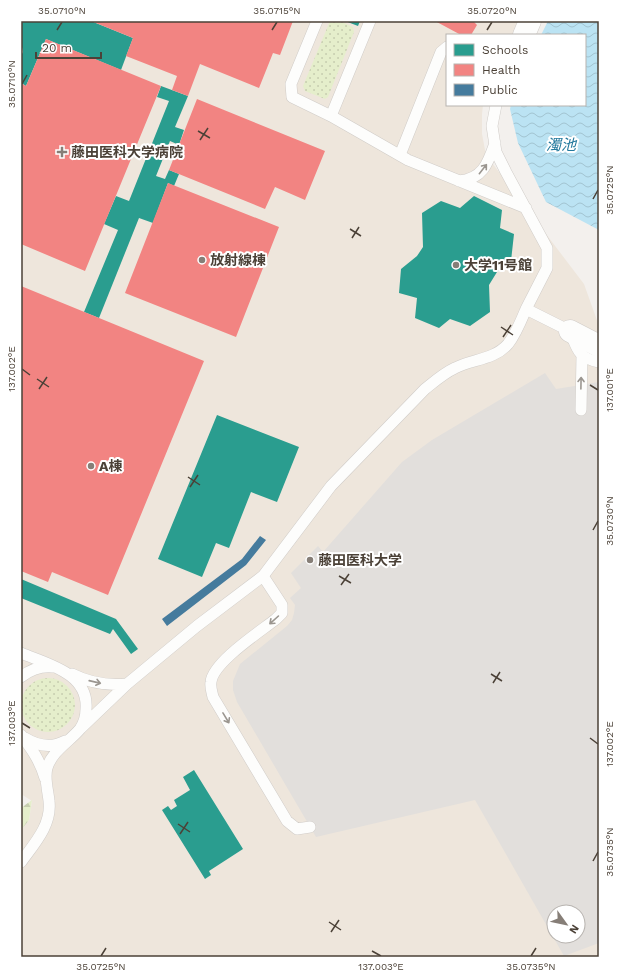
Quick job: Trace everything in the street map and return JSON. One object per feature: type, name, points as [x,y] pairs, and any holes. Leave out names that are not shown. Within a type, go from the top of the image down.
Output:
[{"type":"street","points":[[524,34],[530,21]]},
{"type":"street","points":[[570,331],[591,350]]},
{"type":"lane","points":[[317,21],[290,84],[292,97],[331,116],[408,160],[526,208]]},
{"type":"lane","points":[[331,116],[370,21]]},
{"type":"lane","points":[[400,155],[441,52],[446,48]]},
{"type":"lane","points":[[21,862],[43,832],[48,818],[50,803],[45,774],[49,761],[60,747],[127,684],[197,626],[263,576],[331,486],[425,390],[440,377],[455,368],[500,352],[514,334],[547,268],[547,248],[496,152],[492,126],[496,106]]},
{"type":"lane","points":[[459,181],[468,180],[478,175],[488,163],[495,143]]},
{"type":"lane","points":[[526,309],[570,331]]},
{"type":"lane","points":[[591,350],[588,360],[599,362]]},
{"type":"lane","points":[[581,410],[591,350]]},
{"type":"lane","points":[[263,576],[282,605],[282,613],[220,665],[211,680],[211,688],[213,697],[287,821],[297,828],[310,828]]},
{"type":"lane","points":[[21,653],[80,678],[97,683],[116,685],[127,684]]},
{"type":"lane","points":[[21,677],[28,672],[46,667],[60,669],[75,678],[83,689],[87,702],[86,716],[81,728]]},
{"type":"lane","points":[[21,736],[33,743],[46,746],[60,744],[71,738]]},
{"type":"lane","points":[[21,736],[33,751],[41,766],[46,782]]},
{"type":"shaded area","name":"藤田医科大学","points":[[21,21],[521,21],[515,34],[446,34],[446,106],[483,106],[482,134],[486,155],[584,284],[599,326],[599,956],[21,957],[21,830],[29,820],[32,801],[21,794]]},
{"type":"shaded area","points":[[545,373],[556,389],[599,382],[599,943],[564,956],[557,944],[586,944],[586,904],[546,904],[546,924],[475,800],[316,837],[237,702],[233,690],[233,681],[240,664],[287,626],[292,620],[295,605],[290,598],[301,588],[291,573],[318,546],[323,552],[402,462],[432,440]]},
{"type":"green space","points":[[330,21],[340,21],[353,27],[354,32],[328,97],[325,99],[305,91],[303,86]]},
{"type":"green space","points":[[43,678],[53,678],[63,682],[71,690],[75,700],[75,710],[71,720],[63,728],[53,732],[43,732],[33,728],[25,720],[21,710],[21,700],[25,690],[33,682]]},
{"type":"green space","points":[[32,800],[29,820],[21,830],[21,808]]},
{"type":"water","name":"濁池","points":[[548,21],[599,21],[599,230],[546,202],[518,143],[510,109],[511,106],[586,106],[586,34],[542,34]]},
{"type":"building: Schools","points":[[21,21],[91,21],[133,38],[121,70],[46,39],[26,86],[21,83],[21,56],[23,52],[21,42]]},
{"type":"building: Schools","points":[[345,21],[360,21],[358,26]]},
{"type":"building: Schools","points":[[161,86],[188,96],[175,127],[184,130],[179,145],[170,141],[156,176],[165,179],[169,170],[179,174],[174,186],[168,183],[153,223],[139,218],[99,318],[84,312],[118,230],[104,224],[116,196],[129,201],[169,101],[157,97]]},
{"type":"building: Schools","name":"大学11号館","points":[[474,196],[502,210],[500,228],[514,234],[511,261],[497,272],[489,285],[490,312],[470,326],[450,319],[439,328],[415,318],[417,298],[399,293],[401,269],[417,256],[423,247],[422,213],[441,201],[460,208]]},
{"type":"building: Schools","points":[[217,415],[299,447],[277,502],[251,492],[229,548],[216,543],[202,577],[158,559]]},
{"type":"building: Schools","points":[[21,579],[116,619],[138,649],[131,654],[113,629],[110,634],[21,598]]},
{"type":"building: Schools","points":[[194,770],[243,849],[209,871],[211,875],[205,879],[162,810],[168,806],[171,810],[177,806],[174,800],[190,790],[183,777]]},
{"type":"building: Health","points":[[91,21],[293,21],[280,55],[273,53],[259,88],[200,64],[188,96],[172,90],[177,76],[126,56],[133,38]]},
{"type":"building: Health","points":[[435,21],[473,21],[477,25],[472,34],[459,34]]},
{"type":"building: Health","points":[[46,39],[161,86],[85,271],[21,244],[21,83],[26,86]]},
{"type":"building: Health","points":[[197,99],[325,151],[305,200],[275,187],[265,209],[169,170]]},
{"type":"building: Health","name":"放射線棟","points":[[168,183],[279,227],[236,337],[125,293]]},
{"type":"building: Health","name":"A棟","points":[[21,286],[204,361],[108,595],[52,572],[48,582],[21,571]]},
{"type":"building: Public","points":[[260,536],[266,540],[246,565],[167,626],[162,619],[242,559]]},
{"type":"place","name":"藤田医科大学病院","points":[[62,152]]},
{"type":"place","name":"放射線棟","points":[[202,260]]},
{"type":"place","name":"大学11号館","points":[[456,265]]},
{"type":"place","name":"A棟","points":[[91,466]]},
{"type":"place","name":"藤田医科大学","points":[[310,560]]}]
